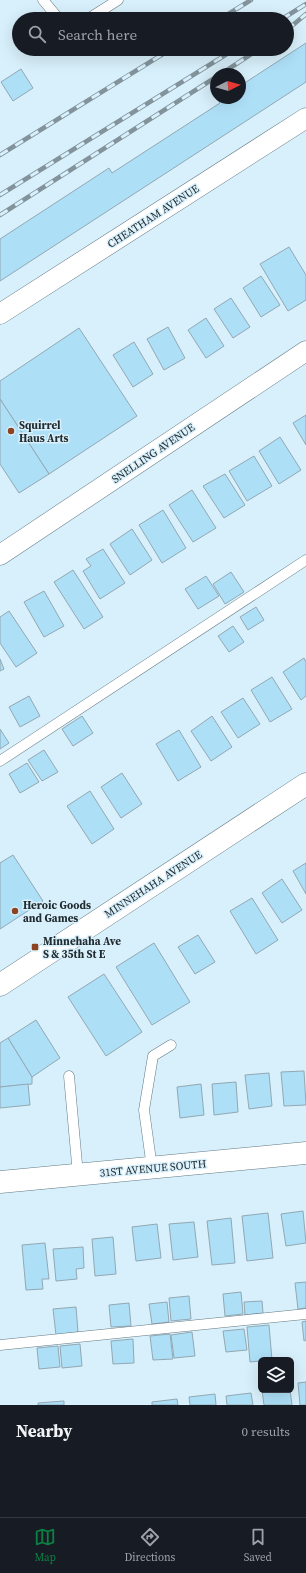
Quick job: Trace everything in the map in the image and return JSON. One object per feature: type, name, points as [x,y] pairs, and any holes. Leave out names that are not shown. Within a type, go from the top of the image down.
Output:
[{"type":"main road","name":"MINNEHAHA AVENUE","points":[[0,985],[306,784]]},
{"type":"main road","name":"31ST AVENUE SOUTH","points":[[0,1182],[306,1153]]},
{"type":"street","name":"CHEATHAM AVENUE","points":[[0,314],[306,118]]},
{"type":"street","name":"SNELLING AVENUE","points":[[0,555],[306,350]]},
{"type":"lane","points":[[43,0],[53,12]]},
{"type":"lane","points":[[99,12],[118,0]]},
{"type":"lane","points":[[0,761],[306,560]]},
{"type":"lane","points":[[152,1168],[144,1110],[153,1056],[171,1044]]},
{"type":"lane","points":[[69,1076],[78,1175]]},
{"type":"lane","points":[[0,1345],[306,1314]]},
{"type":"building","points":[[306,43],[306,82],[0,281],[0,239],[109,168],[112,173],[218,104],[246,104],[246,82],[286,56],[294,56],[294,51]]},
{"type":"building","points":[[21,69],[33,88],[13,101],[1,82]]},
{"type":"building","points":[[289,247],[306,275],[306,300],[288,311],[260,264]]},
{"type":"building","points":[[261,276],[280,305],[261,317],[243,288]]},
{"type":"building","points":[[231,298],[250,327],[233,338],[214,309]]},
{"type":"building","points":[[206,318],[224,346],[206,358],[188,330]]},
{"type":"building","points":[[168,327],[185,358],[164,370],[147,339]]},
{"type":"building","points":[[79,328],[137,416],[49,474],[0,399],[0,381]]},
{"type":"building","points":[[134,342],[153,374],[133,387],[113,355]]},
{"type":"building","name":"Squirrel Haus Arts","points":[[0,399],[49,474],[19,493],[0,464]]},
{"type":"building","points":[[306,415],[306,445],[293,423]]},
{"type":"building","points":[[280,437],[301,470],[279,484],[259,451]]},
{"type":"building","points":[[254,456],[272,486],[247,501],[229,471]]},
{"type":"building","points":[[225,474],[245,505],[224,518],[203,486]]},
{"type":"building","points":[[192,490],[216,528],[193,542],[169,505]]},
{"type":"building","points":[[163,510],[186,548],[162,563],[139,525]]},
{"type":"building","points":[[132,529],[152,560],[130,575],[110,544]]},
{"type":"building","points":[[103,549],[125,583],[100,599],[83,571],[91,566],[86,559]]},
{"type":"building","points":[[73,570],[103,617],[84,629],[54,582]]},
{"type":"building","points":[[231,572],[244,592],[225,604],[213,584]]},
{"type":"building","points":[[206,576],[219,596],[198,609],[185,589]]},
{"type":"building","points":[[44,591],[64,626],[44,637],[24,602]]},
{"type":"building","points":[[256,607],[264,620],[248,630],[240,617]]},
{"type":"building","points":[[9,611],[37,653],[16,667],[0,643],[0,617]]},
{"type":"building","points":[[233,626],[244,642],[229,652],[218,636]]},
{"type":"building","points":[[304,658],[306,662],[306,696],[301,700],[283,672]]},
{"type":"building","points":[[0,659],[4,669],[0,671]]},
{"type":"building","points":[[272,677],[292,709],[270,722],[251,690]]},
{"type":"building","points":[[29,696],[40,716],[20,727],[9,707]]},
{"type":"building","points":[[243,698],[260,724],[238,738],[221,712]]},
{"type":"building","points":[[82,716],[93,733],[73,746],[62,729]]},
{"type":"building","points":[[212,716],[232,747],[211,761],[191,731]]},
{"type":"building","points":[[0,729],[9,743],[0,749]]},
{"type":"building","points":[[179,730],[201,767],[178,781],[156,744]]},
{"type":"building","points":[[44,750],[58,772],[42,781],[28,760]]},
{"type":"building","points":[[27,763],[39,782],[20,793],[9,774]]},
{"type":"building","points":[[122,773],[142,804],[121,818],[101,787]]},
{"type":"building","points":[[90,791],[114,829],[92,844],[67,806]]},
{"type":"building","points":[[13,855],[43,901],[0,929],[0,863]]},
{"type":"building","points":[[306,863],[306,894],[293,871]]},
{"type":"building","points":[[282,879],[302,910],[282,923],[262,893]]},
{"type":"building","points":[[252,898],[278,940],[256,954],[230,911]]},
{"type":"building","points":[[198,935],[215,962],[195,974],[178,947]]},
{"type":"building","points":[[154,943],[190,1002],[152,1025],[116,967]]},
{"type":"building","points":[[104,974],[142,1032],[106,1056],[68,997]]},
{"type":"building","points":[[36,1020],[60,1058],[32,1077],[8,1038]]},
{"type":"building","points":[[8,1038],[32,1077],[32,1084],[0,1087],[0,1043]]},
{"type":"building","points":[[304,1071],[306,1105],[284,1106],[281,1072]]},
{"type":"building","points":[[269,1073],[272,1106],[249,1109],[245,1075]]},
{"type":"building","points":[[236,1082],[238,1112],[214,1115],[212,1084]]},
{"type":"building","points":[[28,1084],[30,1105],[0,1108],[0,1087]]},
{"type":"building","points":[[201,1084],[204,1115],[180,1118],[177,1087]]},
{"type":"building","points":[[303,1211],[306,1243],[286,1246],[281,1214]]},
{"type":"building","points":[[268,1213],[273,1258],[247,1261],[242,1216]]},
{"type":"building","points":[[231,1218],[235,1263],[212,1265],[207,1221]]},
{"type":"building","points":[[194,1222],[198,1257],[173,1260],[169,1224]]},
{"type":"building","points":[[157,1224],[161,1258],[136,1261],[132,1227]]},
{"type":"building","points":[[113,1237],[116,1274],[95,1276],[92,1239]]},
{"type":"building","points":[[45,1243],[49,1279],[42,1279],[43,1289],[26,1290],[22,1245]]},
{"type":"building","points":[[83,1247],[84,1268],[76,1269],[77,1279],[56,1281],[53,1249]]},
{"type":"building","points":[[306,1282],[306,1308],[298,1309],[295,1283]]},
{"type":"building","points":[[241,1292],[243,1314],[225,1316],[223,1294]]},
{"type":"building","points":[[189,1296],[191,1319],[171,1321],[169,1298]]},
{"type":"building","points":[[262,1301],[263,1313],[245,1315],[244,1302]]},
{"type":"building","points":[[167,1302],[169,1322],[152,1324],[149,1304]]},
{"type":"building","points":[[129,1303],[131,1326],[111,1327],[109,1305]]},
{"type":"building","points":[[76,1307],[78,1332],[56,1335],[53,1309]]},
{"type":"building","points":[[306,1321],[306,1340],[304,1341],[302,1322]]},
{"type":"building","points":[[269,1325],[272,1357],[258,1357],[258,1361],[250,1362],[247,1327]]},
{"type":"building","points":[[244,1329],[247,1350],[226,1352],[223,1331]]},
{"type":"building","points":[[192,1332],[195,1356],[174,1358],[171,1335]]},
{"type":"building","points":[[170,1334],[173,1359],[153,1360],[150,1336]]},
{"type":"building","points":[[133,1339],[134,1363],[113,1364],[111,1341]]},
{"type":"building","points":[[80,1344],[82,1366],[62,1368],[60,1346]]},
{"type":"building","points":[[58,1346],[60,1367],[39,1369],[37,1348]]},
{"type":"building","points":[[306,1382],[306,1405],[300,1405],[298,1383]]},
{"type":"building","points":[[251,1393],[253,1405],[227,1405],[226,1396]]},
{"type":"building","points":[[262,1393],[290,1393],[292,1405],[264,1405]]},
{"type":"building","points":[[215,1394],[216,1405],[190,1405],[189,1397]]},
{"type":"building","points":[[177,1399],[178,1405],[152,1405],[152,1402]]},
{"type":"building","points":[[64,1401],[64,1405],[38,1405],[38,1403]]},
{"type":"railway","points":[[231,12],[251,0]]},
{"type":"railway","points":[[293,12],[306,4]]},
{"type":"railway","points":[[294,24],[306,14]]},
{"type":"railway","points":[[0,155],[160,56]]},
{"type":"railway","points":[[0,195],[224,56]]},
{"type":"railway","points":[[230,68],[248,56]]},
{"type":"railway","points":[[0,215],[210,81]]},
{"type":"place","name":"Squirrel Haus Arts","points":[[11,431]]},
{"type":"place","name":"Heroic Goods and Games","points":[[15,911]]},
{"type":"place","name":"Minnehaha Ave S & 35th St E","points":[[35,947]]}]
